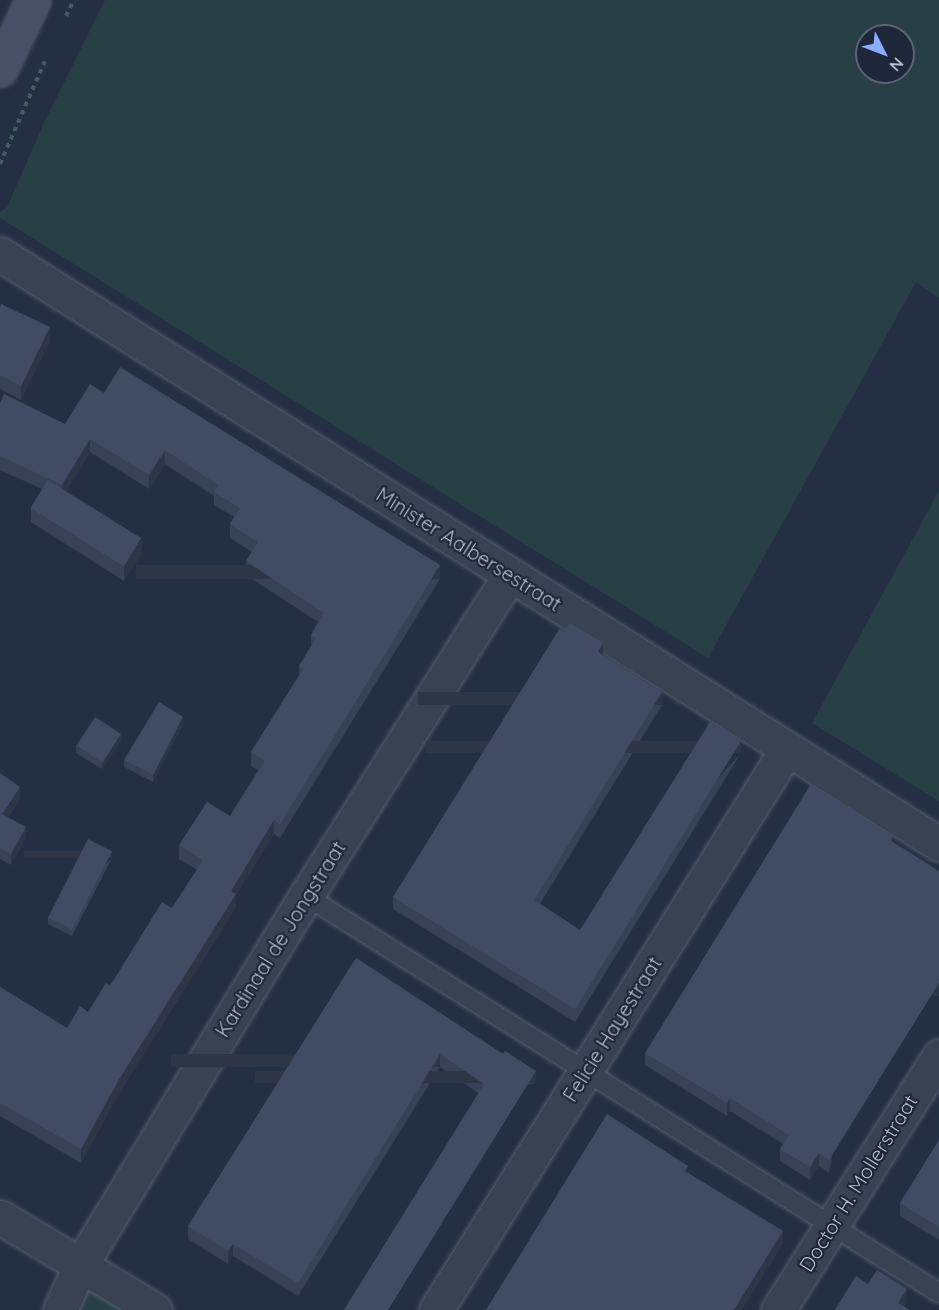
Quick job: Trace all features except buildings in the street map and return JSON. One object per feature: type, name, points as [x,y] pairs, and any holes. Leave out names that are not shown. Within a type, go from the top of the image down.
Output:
[{"type":"street","points":[[0,69],[33,0]]},
{"type":"street","name":"Minister Aalbersestraat","points":[[0,254],[939,844]]},
{"type":"street","name":"Kardinaal de Jongstraat","points":[[60,1310],[81,1264],[306,896],[510,575]]},
{"type":"street","name":"Felicie Hayestraat","points":[[436,1310],[787,748]]},
{"type":"street","name":"Doctor H. Mollerstraat","points":[[778,1310],[939,1056]]},
{"type":"street","points":[[0,1217],[155,1310]]},
{"type":"lane","points":[[306,896],[939,1293]]},
{"type":"path","points":[[63,21],[74,0]]},
{"type":"path","points":[[0,164],[48,53]]},
{"type":"green space","points":[[105,0],[939,0],[939,298],[916,282],[708,658],[0,218],[0,212],[7,207],[43,125]]},
{"type":"green space","points":[[939,491],[939,801],[812,723]]},
{"type":"green space","points":[[85,1289],[106,1296],[132,1310],[76,1310]]}]
